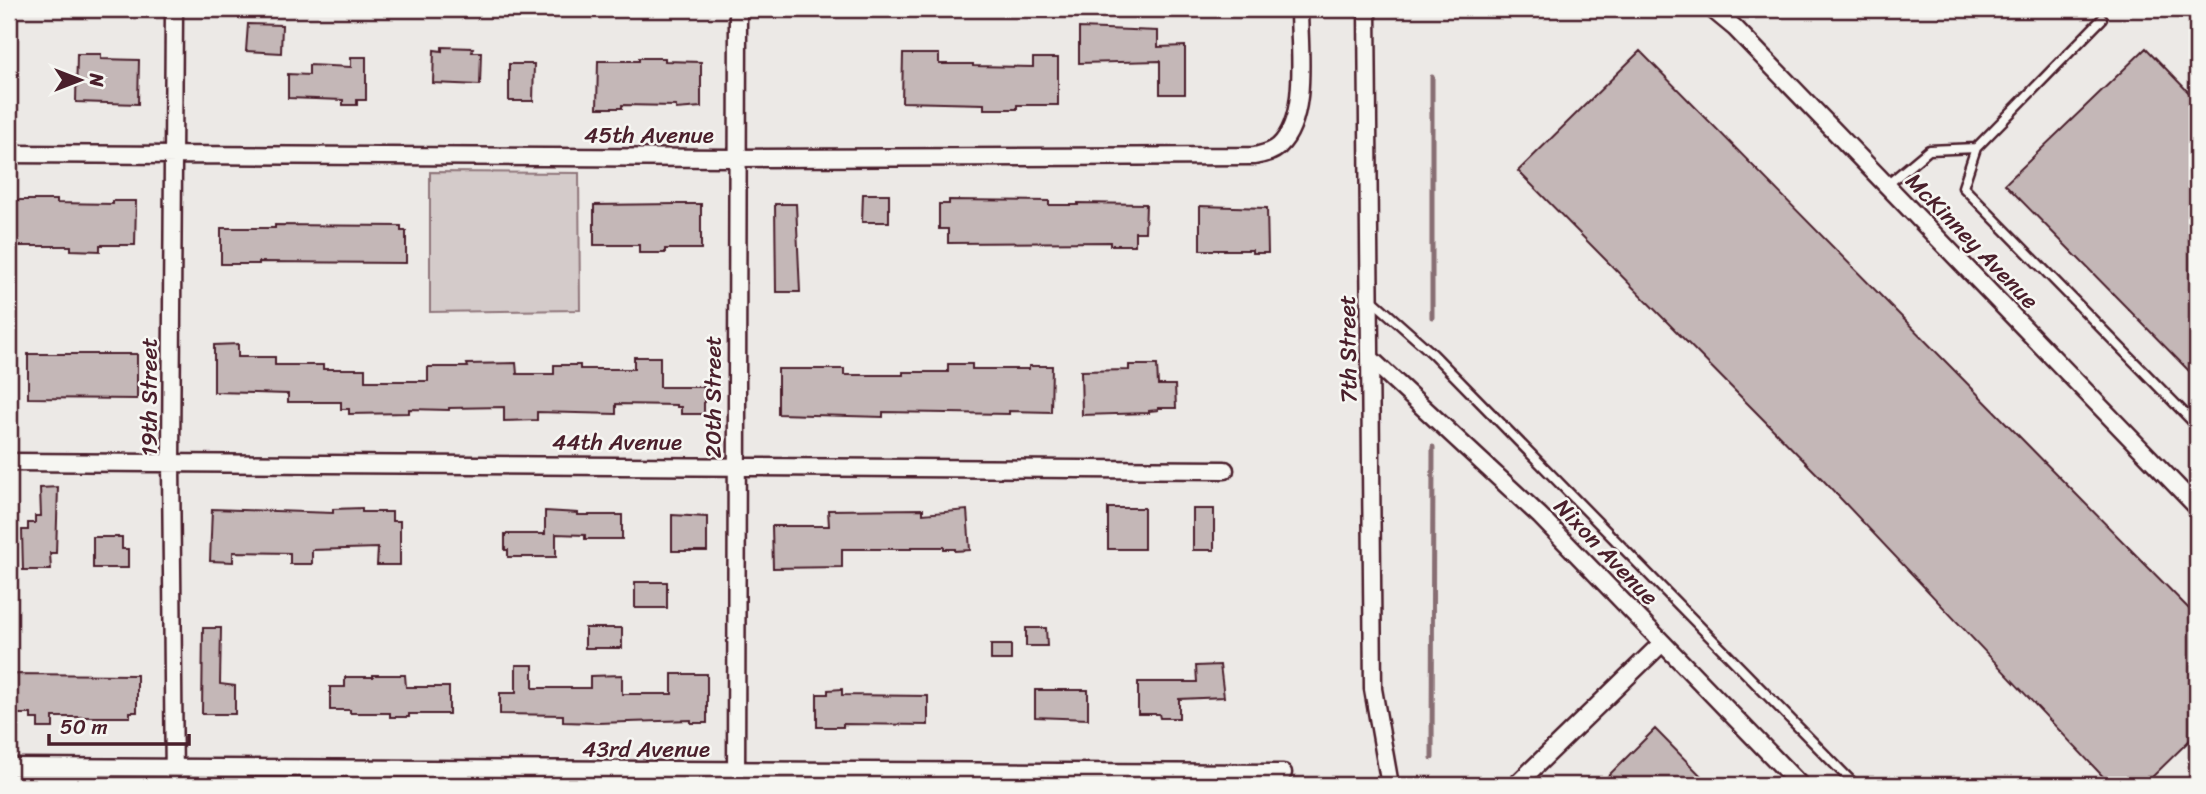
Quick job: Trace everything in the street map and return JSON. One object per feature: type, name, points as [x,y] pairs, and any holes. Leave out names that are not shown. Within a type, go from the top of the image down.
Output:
[{"type":"street","name":"19th Street","points":[[174,9],[171,463],[174,777]]},
{"type":"street","name":"20th Street","points":[[736,779],[738,9]]},
{"type":"street","name":"45th Avenue","points":[[9,153],[736,158],[1254,156],[1277,148],[1293,127],[1297,114],[1300,84],[1299,9]]},
{"type":"street","name":"7th Street","points":[[1367,9],[1373,689],[1390,785]]},
{"type":"street","name":"McKinney Avenue","points":[[1712,9],[1735,27],[2197,507]]},
{"type":"street","name":"Nixon Avenue","points":[[1371,359],[1540,516],[1800,785]]},
{"type":"street","name":"44th Avenue","points":[[9,462],[1224,470]]},
{"type":"street","points":[[1516,785],[1662,643]]},
{"type":"street","name":"43rd Avenue","points":[[9,767],[174,777],[736,779],[1283,773]]},
{"type":"lane","points":[[2102,19],[1976,148],[1963,187],[2197,426]]},
{"type":"lane","points":[[1887,185],[1929,150],[1976,148]]},
{"type":"lane","points":[[1370,298],[1433,354],[1855,785]]},
{"type":"shaded area","points":[[430,172],[579,173],[580,310],[430,312]]},
{"type":"building","points":[[248,24],[282,25],[281,53],[246,51]]},
{"type":"building","points":[[1079,28],[1158,31],[1158,47],[1185,46],[1185,94],[1160,94],[1160,61],[1079,63]]},
{"type":"building","points":[[442,47],[473,48],[472,52],[481,52],[480,85],[433,83],[434,50],[442,51]]},
{"type":"building","points":[[2146,48],[2197,101],[2197,379],[2005,184]]},
{"type":"building","points":[[1640,51],[2197,617],[2197,733],[2144,785],[2111,785],[1824,481],[1518,171]]},
{"type":"building","points":[[77,54],[101,54],[101,59],[139,60],[138,104],[76,102]]},
{"type":"building","points":[[903,54],[939,54],[939,64],[973,66],[1033,67],[1033,58],[1058,58],[1058,105],[1017,105],[1017,109],[984,109],[984,104],[902,102]]},
{"type":"building","points":[[351,57],[366,57],[366,100],[357,100],[357,105],[343,105],[343,100],[288,98],[288,74],[309,75],[309,65],[351,67]]},
{"type":"building","points":[[639,58],[701,62],[701,107],[676,109],[676,106],[622,105],[622,108],[597,108],[598,61],[639,61]]},
{"type":"building","points":[[509,64],[534,64],[533,101],[509,101]]},
{"type":"building","points":[[863,194],[889,194],[889,222],[862,222]]},
{"type":"building","points":[[9,200],[113,204],[113,201],[136,201],[135,245],[100,245],[100,251],[71,250],[71,246],[9,246]]},
{"type":"building","points":[[949,200],[1049,201],[1049,205],[1146,204],[1145,232],[1135,232],[1135,245],[1110,245],[1110,242],[948,243],[948,229],[939,229],[939,204],[949,204]]},
{"type":"building","points":[[701,204],[701,249],[665,249],[665,253],[639,253],[639,245],[594,245],[594,205]]},
{"type":"building","points":[[775,204],[796,204],[800,292],[776,292]]},
{"type":"building","points":[[1200,206],[1267,208],[1268,253],[1252,253],[1252,250],[1200,250]]},
{"type":"building","points":[[275,225],[401,226],[401,231],[406,231],[406,263],[221,264],[221,228],[275,228]]},
{"type":"building","points":[[238,344],[238,357],[275,357],[275,365],[323,365],[323,369],[365,369],[365,381],[428,381],[428,367],[468,367],[467,364],[516,363],[517,374],[554,374],[554,365],[580,365],[580,369],[634,369],[634,357],[660,357],[660,387],[704,387],[704,414],[681,414],[681,407],[677,405],[616,404],[616,414],[537,412],[537,420],[504,421],[504,407],[409,409],[409,413],[349,414],[349,409],[341,409],[341,402],[288,402],[288,394],[214,392],[214,345]]},
{"type":"building","points":[[28,354],[137,354],[137,399],[28,398]]},
{"type":"building","points":[[948,364],[972,364],[972,369],[1029,369],[1029,366],[1052,366],[1051,412],[883,412],[883,417],[778,414],[778,369],[844,369],[844,375],[903,375],[903,372],[948,372]]},
{"type":"building","points":[[1129,365],[1157,365],[1158,385],[1175,385],[1176,408],[1158,408],[1149,413],[1082,415],[1081,371],[1129,370]]},
{"type":"building","points":[[58,487],[56,553],[50,553],[51,570],[23,570],[22,530],[28,530],[28,523],[35,523],[35,516],[41,516],[40,488]]},
{"type":"building","points":[[362,508],[362,512],[392,512],[392,521],[400,521],[400,565],[377,565],[378,548],[312,550],[312,564],[290,564],[290,553],[233,552],[233,562],[210,561],[212,509],[333,513],[333,509]]},
{"type":"building","points":[[1108,508],[1144,508],[1144,549],[1108,549]]},
{"type":"building","points":[[923,509],[923,514],[967,510],[970,550],[955,551],[944,547],[842,549],[842,567],[773,568],[772,526],[829,526],[828,510]]},
{"type":"building","points":[[1193,509],[1214,509],[1214,550],[1193,550]]},
{"type":"building","points":[[545,511],[578,515],[622,515],[622,539],[585,539],[585,535],[556,534],[556,557],[508,557],[505,534],[545,534]]},
{"type":"building","points":[[672,515],[707,517],[707,551],[672,551]]},
{"type":"building","points":[[93,537],[122,537],[122,549],[128,549],[128,568],[93,568]]},
{"type":"building","points":[[635,582],[667,582],[667,608],[635,608]]},
{"type":"building","points":[[203,628],[221,628],[220,684],[235,686],[235,714],[202,714]]},
{"type":"building","points":[[585,628],[622,628],[622,648],[585,648]]},
{"type":"building","points":[[1026,628],[1046,628],[1047,646],[1026,646]]},
{"type":"building","points":[[991,645],[1011,645],[1011,660],[991,660]]},
{"type":"building","points":[[516,665],[533,665],[533,688],[590,688],[590,676],[622,675],[622,694],[672,694],[672,674],[707,674],[707,723],[691,723],[691,720],[563,722],[563,715],[500,714],[500,693],[516,693]]},
{"type":"building","points":[[1220,665],[1224,697],[1179,699],[1179,718],[1138,714],[1138,682],[1197,682],[1196,666]]},
{"type":"building","points":[[9,674],[137,675],[137,712],[130,712],[130,717],[53,717],[53,728],[38,728],[38,719],[31,719],[31,714],[9,714]]},
{"type":"building","points":[[405,675],[406,687],[449,687],[449,714],[390,717],[390,713],[330,710],[330,687],[345,687],[345,677]]},
{"type":"building","points":[[842,689],[842,695],[928,696],[928,725],[843,724],[843,727],[817,727],[817,694],[828,694],[828,690]]},
{"type":"building","points":[[1035,690],[1088,690],[1088,719],[1035,717]]},
{"type":"building","points":[[1655,729],[1710,785],[1599,785]]},
{"type":"waterway","points":[[1432,77],[1432,317]]},
{"type":"waterway","points":[[1432,758],[1433,447]]}]
